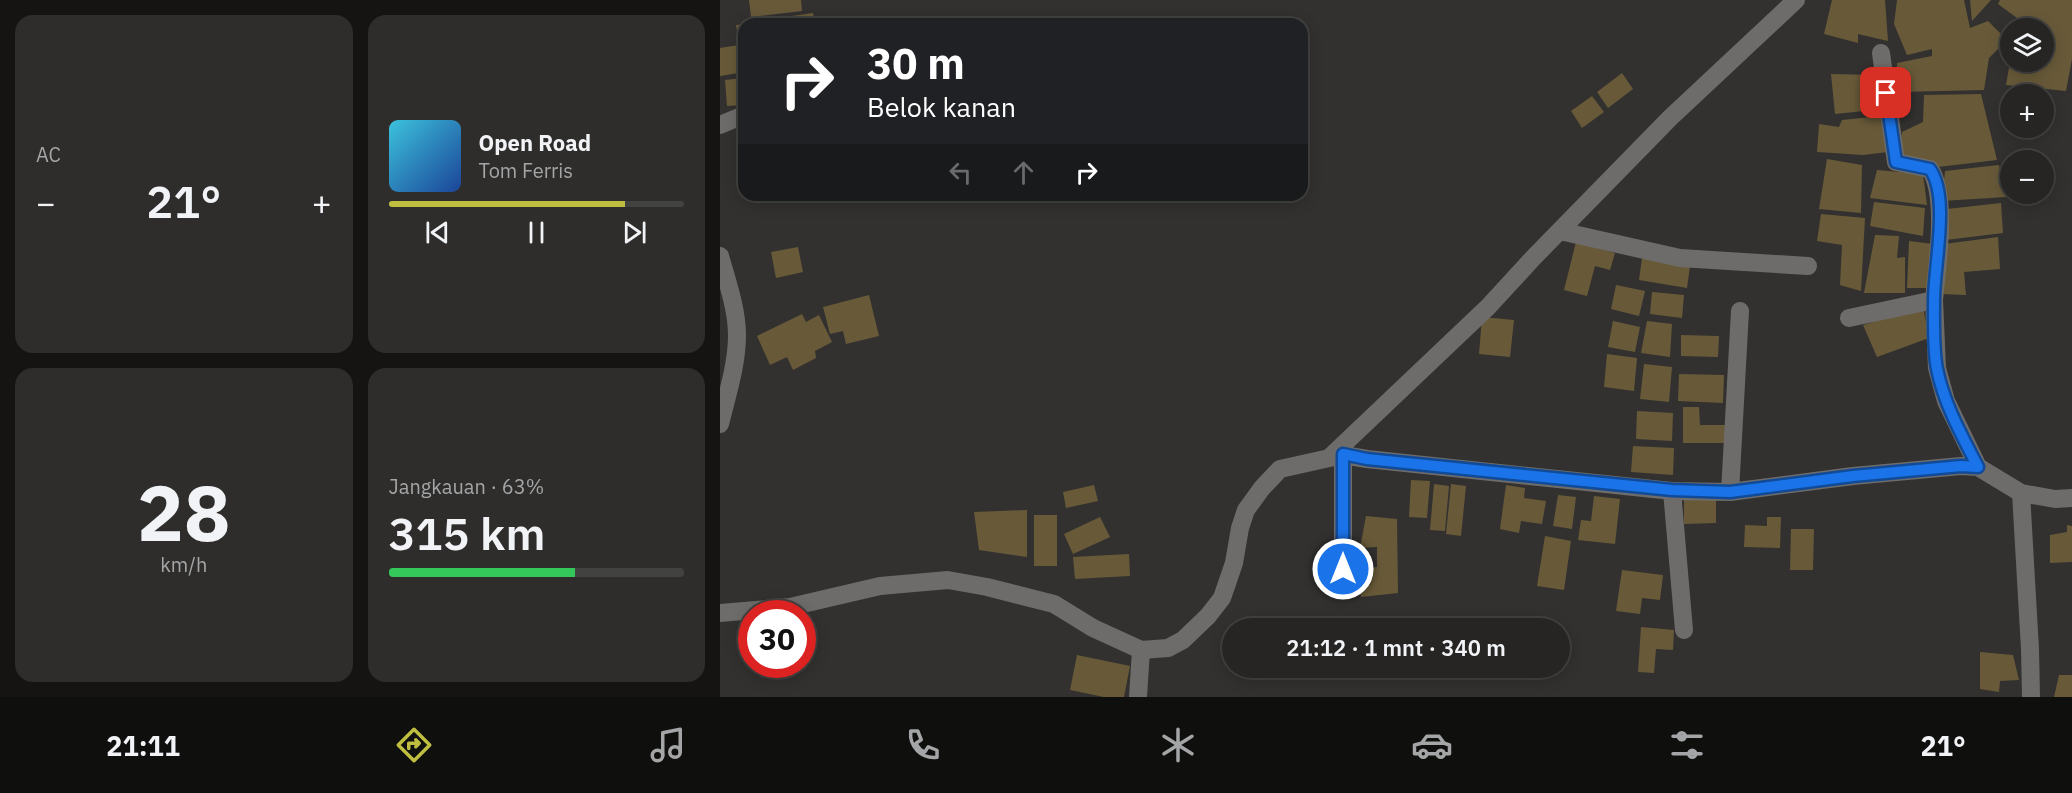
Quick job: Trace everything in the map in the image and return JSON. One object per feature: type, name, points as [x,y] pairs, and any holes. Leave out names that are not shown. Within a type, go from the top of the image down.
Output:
[{"type":"street","points":[[1343,569],[1336,456],[1488,307],[1670,118],[1796,0]]},
{"type":"street","points":[[1881,53],[1896,162],[1930,169],[1936,179],[1940,227],[1934,300],[1937,368],[1946,401],[1978,467]]},
{"type":"street","points":[[720,125],[738,118]]},
{"type":"street","points":[[1560,231],[1680,258],[1809,266]]},
{"type":"street","points":[[720,256],[732,301],[737,334],[734,361],[720,424]]},
{"type":"street","points":[[1849,318],[1934,300]]},
{"type":"street","points":[[1730,492],[1740,311]]},
{"type":"street","points":[[720,614],[790,607],[880,586],[948,580],[1054,604],[1093,628],[1141,650],[1168,648],[1183,640],[1208,616],[1221,598],[1234,563],[1240,528],[1246,510],[1262,488],[1280,469],[1336,456],[1672,490],[1730,492],[1853,476],[1961,466],[1978,467],[2021,493],[2055,499],[2072,498]]},
{"type":"street","points":[[1672,490],[1684,630]]},
{"type":"street","points":[[2021,493],[2031,697]]},
{"type":"street","points":[[1138,697],[1141,650]]},
{"type":"building","points":[[749,0],[801,0],[802,11],[751,17]]},
{"type":"building","points":[[1832,0],[1885,0],[1888,41],[1858,34],[1858,43],[1824,34]]},
{"type":"building","points":[[1897,0],[1964,0],[1970,28],[1988,21],[2000,33],[2000,47],[1989,58],[1984,90],[1898,92],[1897,63],[1932,56],[1932,49],[1907,55],[1894,24]]},
{"type":"building","points":[[1970,0],[1991,0],[1972,21]]},
{"type":"building","points":[[2000,0],[2072,0],[2072,59],[2066,91],[2054,90],[2054,84],[2006,84],[2008,72],[2054,72],[2054,18],[2017,18],[1998,4]]},
{"type":"building","points":[[813,13],[814,18],[778,18]]},
{"type":"building","points":[[738,45],[738,73],[720,76],[720,48]]},
{"type":"building","points":[[1622,73],[1633,89],[1608,108],[1597,92]]},
{"type":"building","points":[[1831,74],[1876,75],[1883,109],[1835,114]]},
{"type":"building","points":[[738,79],[738,105],[727,106],[725,80]]},
{"type":"building","points":[[1981,94],[1997,160],[1938,167],[1899,159],[1902,132],[1923,122],[1924,95]]},
{"type":"building","points":[[1592,96],[1604,112],[1582,128],[1571,111]]},
{"type":"building","points":[[1881,116],[1888,152],[1863,155],[1817,152],[1819,124],[1839,127],[1842,120]]},
{"type":"building","points":[[1827,159],[1862,165],[1861,213],[1819,209]]},
{"type":"building","points":[[1999,165],[2000,197],[1942,201],[1945,171]]},
{"type":"building","points":[[1877,170],[1923,174],[1927,205],[1870,198]]},
{"type":"building","points":[[1874,202],[1925,208],[1923,236],[1870,226]]},
{"type":"building","points":[[2000,203],[2003,233],[1946,240],[1947,209]]},
{"type":"building","points":[[1821,214],[1865,218],[1861,291],[1840,285],[1842,245],[1817,241]]},
{"type":"building","points":[[1875,235],[1899,236],[1897,258],[1905,257],[1905,293],[1864,293]]},
{"type":"building","points":[[1998,237],[2000,269],[1964,272],[1966,295],[1939,294],[1944,244]]},
{"type":"building","points":[[1909,241],[1933,244],[1930,288],[1907,288]]},
{"type":"building","points":[[1576,242],[1615,253],[1610,270],[1595,266],[1587,296],[1564,290]]},
{"type":"building","points":[[798,247],[803,272],[776,278],[771,252]]},
{"type":"building","points":[[1642,258],[1690,266],[1687,288],[1639,280]]},
{"type":"building","points":[[1616,285],[1645,291],[1639,316],[1611,309]]},
{"type":"building","points":[[1652,292],[1684,295],[1682,318],[1650,314]]},
{"type":"building","points":[[869,295],[879,336],[846,344],[843,331],[830,334],[823,307]]},
{"type":"building","points":[[1923,307],[1929,338],[1877,357],[1863,325]]},
{"type":"building","points":[[802,314],[806,322],[819,315],[832,342],[815,351],[816,358],[793,370],[787,357],[770,365],[757,336]]},
{"type":"building","points":[[1482,317],[1514,320],[1510,357],[1479,354]]},
{"type":"building","points":[[1613,321],[1640,327],[1635,352],[1608,347]]},
{"type":"building","points":[[1647,321],[1672,324],[1670,357],[1641,353]]},
{"type":"building","points":[[1681,335],[1719,336],[1718,357],[1681,356]]},
{"type":"building","points":[[1607,354],[1637,358],[1634,391],[1604,387]]},
{"type":"building","points":[[1644,364],[1672,367],[1669,402],[1640,399]]},
{"type":"building","points":[[1679,374],[1724,375],[1723,403],[1678,401]]},
{"type":"building","points":[[1683,407],[1699,407],[1700,425],[1725,425],[1725,443],[1683,443]]},
{"type":"building","points":[[1637,411],[1673,413],[1672,441],[1636,439]]},
{"type":"building","points":[[1633,446],[1674,448],[1673,475],[1631,472]]},
{"type":"building","points":[[1411,480],[1430,481],[1427,518],[1409,517]]},
{"type":"building","points":[[1434,484],[1449,486],[1445,531],[1430,530]]},
{"type":"building","points":[[1451,484],[1466,486],[1461,536],[1446,534]]},
{"type":"building","points":[[1094,485],[1098,501],[1066,508],[1063,492]]},
{"type":"building","points":[[1506,485],[1525,488],[1524,498],[1546,501],[1542,524],[1521,521],[1519,533],[1500,529]]},
{"type":"building","points":[[1558,495],[1576,497],[1572,529],[1553,526]]},
{"type":"building","points":[[1594,496],[1620,499],[1615,544],[1578,540],[1581,520],[1591,521]]},
{"type":"building","points":[[1684,500],[1716,500],[1716,523],[1684,524]]},
{"type":"building","points":[[1027,510],[1027,557],[979,550],[974,512]]},
{"type":"building","points":[[1034,515],[1057,515],[1057,566],[1034,566]]},
{"type":"building","points":[[1366,516],[1397,519],[1398,593],[1361,597],[1357,570],[1377,567],[1377,547],[1360,548]]},
{"type":"building","points":[[1100,517],[1110,537],[1073,554],[1064,534]]},
{"type":"building","points":[[1767,517],[1781,517],[1780,548],[1744,547],[1745,525],[1767,526]]},
{"type":"building","points":[[2067,525],[2072,526],[2072,562],[2050,563],[2050,535],[2067,532]]},
{"type":"building","points":[[1791,529],[1814,529],[1813,570],[1790,570]]},
{"type":"building","points":[[1545,536],[1571,541],[1564,590],[1537,586]]},
{"type":"building","points":[[1129,554],[1130,576],[1075,579],[1073,557]]},
{"type":"building","points":[[1622,570],[1663,575],[1660,600],[1642,598],[1640,614],[1616,611]]},
{"type":"building","points":[[1641,627],[1674,630],[1673,650],[1656,649],[1654,673],[1638,672]]},
{"type":"building","points":[[1980,652],[2013,655],[2019,680],[2000,681],[1999,692],[1980,689]]},
{"type":"building","points":[[1077,655],[1130,666],[1124,697],[1104,697],[1070,690]]},
{"type":"building","points":[[2059,675],[2072,675],[2072,697],[2054,697]]},
{"type":"route","points":[[1343,569],[1343,454],[1367,459],[1672,490],[1730,492],[1853,476],[1961,466],[1978,467],[1946,401],[1937,368],[1934,300],[1940,227],[1936,179],[1930,169],[1896,162],[1886,93]]}]
